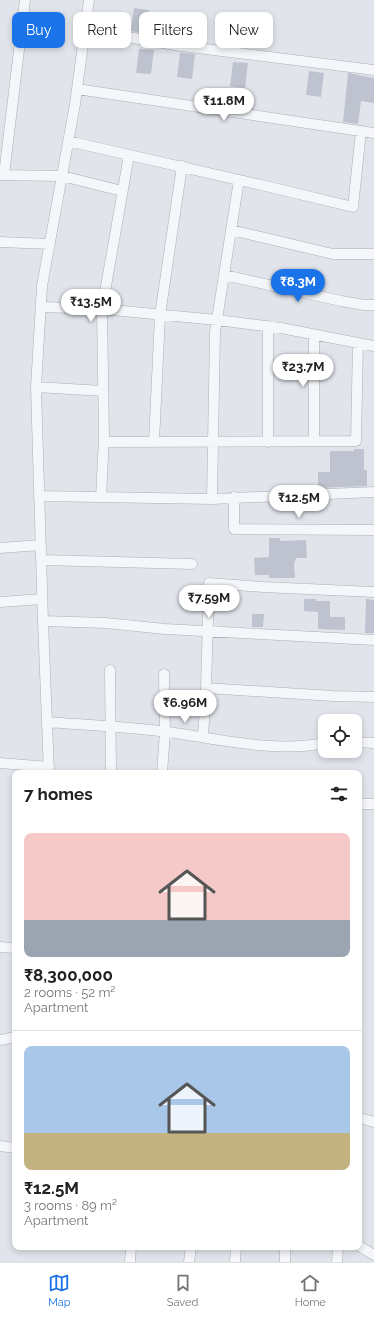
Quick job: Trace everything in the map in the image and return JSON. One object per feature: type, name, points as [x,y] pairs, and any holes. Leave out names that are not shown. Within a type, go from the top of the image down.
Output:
[{"type":"street","points":[[25,0],[2,175],[62,176],[122,191]]},
{"type":"street","points":[[87,12],[89,0]]},
{"type":"street","points":[[131,38],[181,46],[374,70]]},
{"type":"street","points":[[0,763],[49,770],[36,387],[42,286],[77,89],[83,48]]},
{"type":"street","points":[[77,89],[374,133]]},
{"type":"street","points":[[68,141],[182,166],[353,207],[362,131]]},
{"type":"street","points":[[101,497],[104,442],[102,309],[128,155]]},
{"type":"street","points":[[154,442],[160,315],[182,166]]},
{"type":"street","points":[[212,499],[215,332],[239,180]]},
{"type":"street","points":[[231,230],[333,254],[374,254]]},
{"type":"street","points":[[0,242],[50,244]]},
{"type":"street","points":[[224,275],[341,302],[374,305]]},
{"type":"street","points":[[41,307],[102,309],[217,320],[268,326],[374,346]]},
{"type":"street","points":[[268,326],[268,442]]},
{"type":"street","points":[[314,335],[314,442]]},
{"type":"street","points":[[104,442],[356,441],[358,343]]},
{"type":"street","points":[[36,387],[103,391]]},
{"type":"street","points":[[39,496],[212,499],[374,492]]},
{"type":"street","points":[[234,497],[234,529],[374,530]]},
{"type":"street","points":[[0,548],[41,545]]},
{"type":"street","points":[[42,560],[192,564]]},
{"type":"street","points":[[203,737],[209,583],[374,592]]},
{"type":"street","points":[[0,602],[42,599]]},
{"type":"street","points":[[43,621],[106,623],[165,629],[208,630],[374,640]]},
{"type":"street","points":[[110,670],[111,770]]},
{"type":"street","points":[[162,770],[165,732],[164,674]]},
{"type":"street","points":[[206,688],[374,697]]},
{"type":"street","points":[[47,722],[111,726],[248,744],[292,747],[318,744]]},
{"type":"street","points":[[362,742],[374,743]]},
{"type":"street","points":[[362,804],[374,804]]},
{"type":"street","points":[[0,947],[12,948]]},
{"type":"street","points":[[0,1040],[12,1038]]},
{"type":"street","points":[[362,1119],[374,1122]]},
{"type":"street","points":[[0,1146],[12,1148]]},
{"type":"street","points":[[362,1248],[374,1254]]},
{"type":"street","points":[[130,1250],[130,1262]]},
{"type":"street","points":[[189,1262],[191,1250]]},
{"type":"street","points":[[235,1262],[236,1250]]},
{"type":"street","points":[[285,1250],[285,1262]]},
{"type":"street","points":[[337,1262],[338,1250]]},
{"type":"building","points":[[134,8],[149,10],[149,12],[139,12],[139,33],[131,31]]},
{"type":"building","points":[[139,49],[154,50],[151,74],[136,73]]},
{"type":"building","points":[[180,53],[195,54],[192,79],[177,77]]},
{"type":"building","points":[[233,62],[248,63],[245,88],[230,86]]},
{"type":"building","points":[[309,71],[324,73],[321,97],[306,95]]},
{"type":"building","points":[[348,73],[374,78],[374,103],[361,101],[358,124],[343,122]]},
{"type":"building","points":[[354,449],[364,449],[364,470],[367,470],[367,486],[318,488],[318,472],[330,472],[330,451],[354,451]]},
{"type":"building","points":[[269,538],[280,538],[280,541],[306,540],[307,558],[296,558],[294,565],[295,578],[269,578],[269,575],[255,575],[254,558],[269,557]]},
{"type":"building","points":[[304,599],[330,601],[330,617],[345,617],[345,630],[318,629],[318,612],[304,611]]},
{"type":"building","points":[[366,599],[374,600],[374,633],[365,633]]},
{"type":"building","points":[[252,614],[264,614],[263,627],[252,627]]}]
